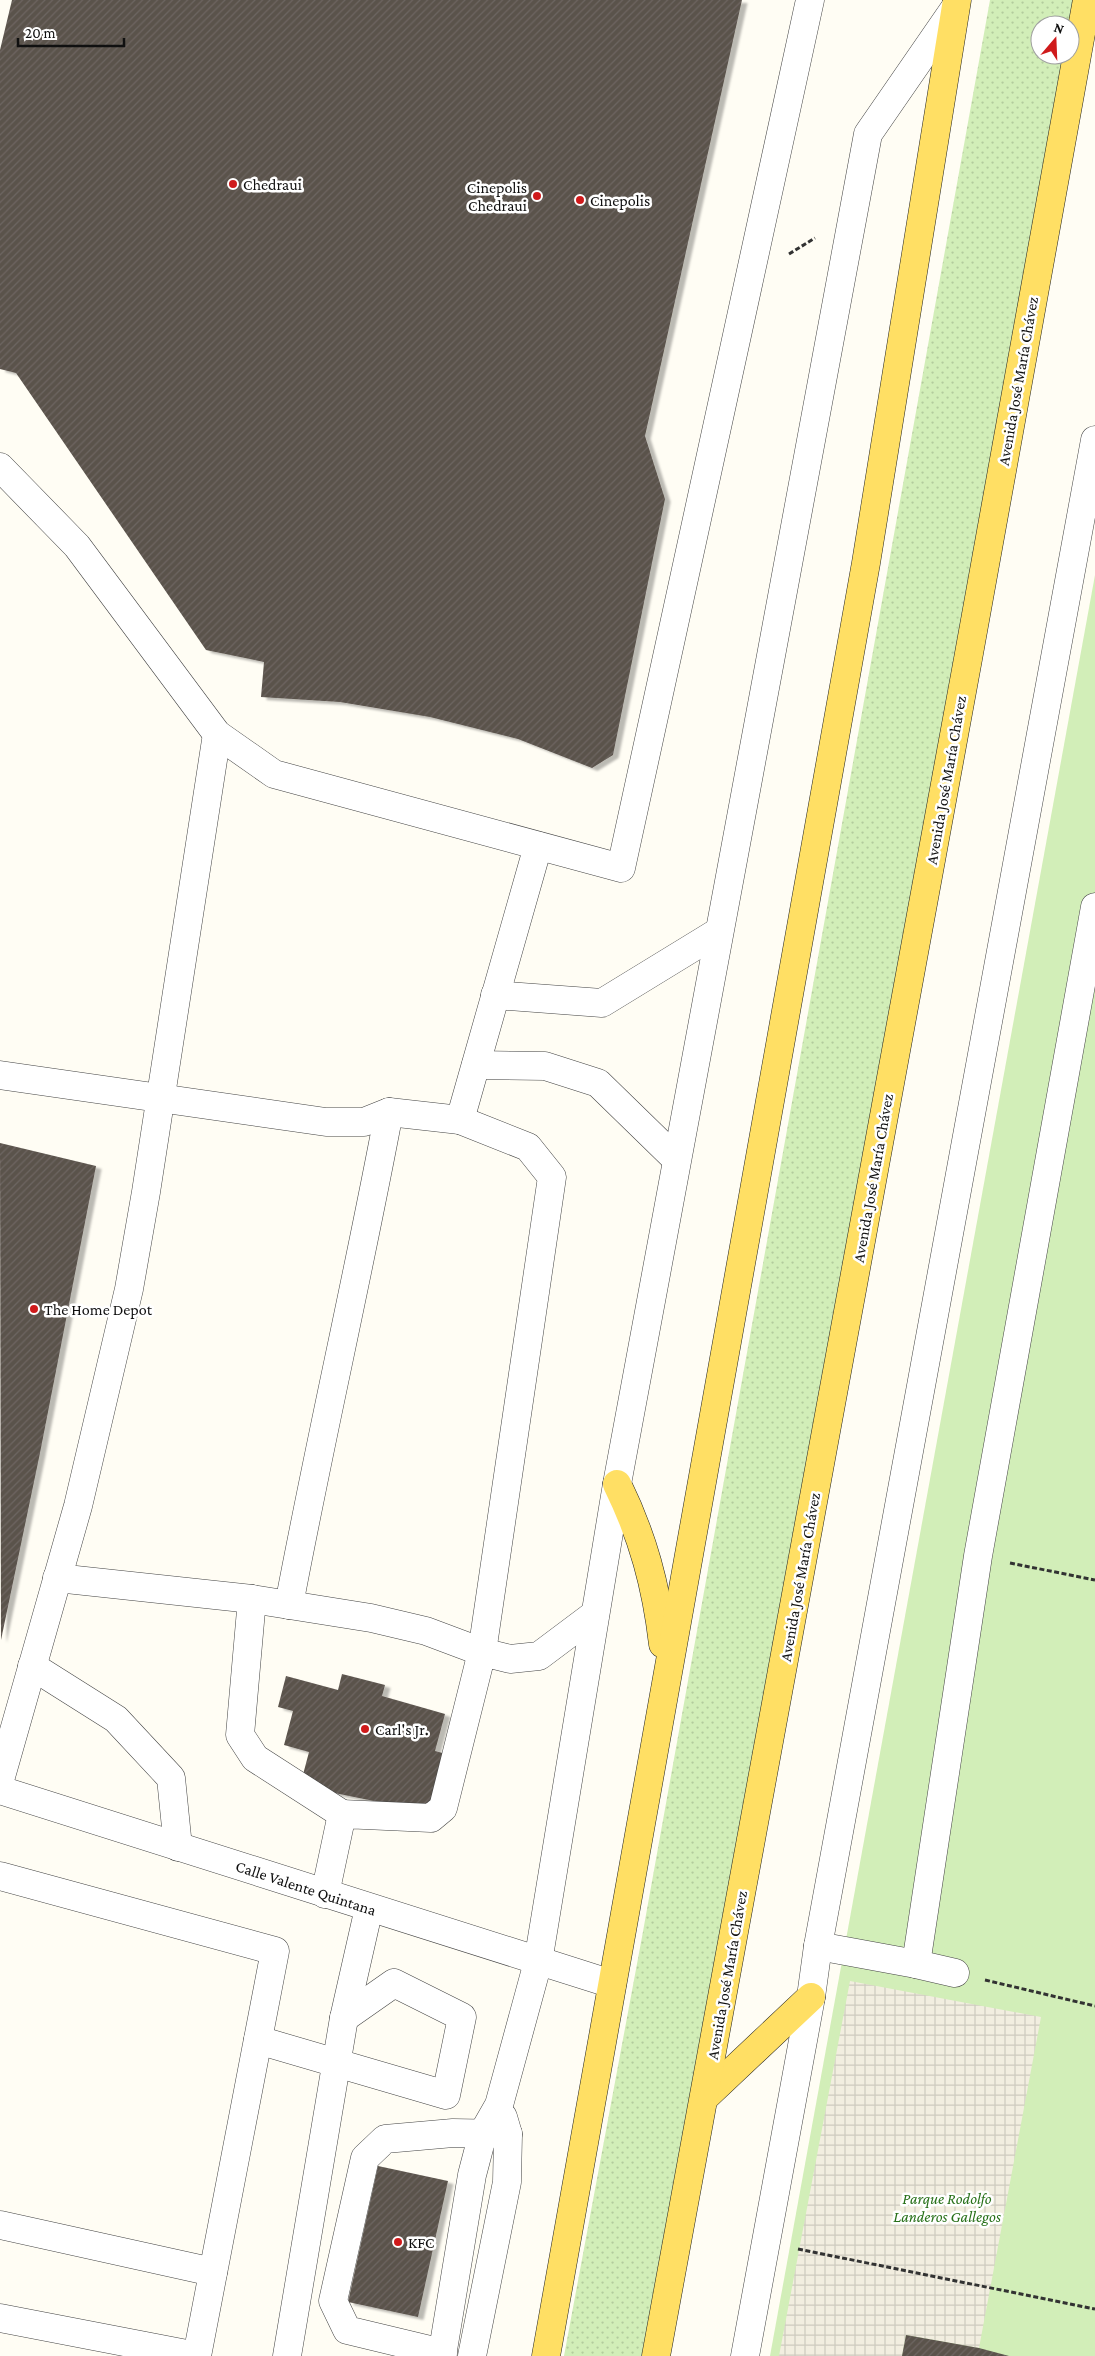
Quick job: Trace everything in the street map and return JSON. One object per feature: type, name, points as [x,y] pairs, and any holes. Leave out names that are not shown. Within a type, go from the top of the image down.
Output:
[{"type":"main road","name":"Avenida José María Chávez","points":[[656,2356],[968,659],[1087,0]]},
{"type":"main road","points":[[546,2356],[664,1684],[866,563],[956,4]]},
{"type":"main road","points":[[617,1484],[631,1513],[652,1574],[664,1647],[664,1684]]},
{"type":"main road","points":[[705,2096],[811,1997]]},
{"type":"street","points":[[0,467],[77,546],[217,734],[274,774],[621,868],[810,0]]},
{"type":"street","points":[[472,2356],[507,2182],[496,2134],[499,2105],[538,1962],[617,1484],[718,932],[868,134],[956,4]]},
{"type":"street","points":[[745,2356],[811,1997],[818,1946],[1088,529],[1095,440]]},
{"type":"street","points":[[0,1780],[78,1506],[129,1289],[146,1192],[217,734]]},
{"type":"street","points":[[460,1120],[538,846]]},
{"type":"street","points":[[916,1964],[978,1556],[1095,907]]},
{"type":"street","points":[[495,996],[602,1003],[718,932]]},
{"type":"street","points":[[476,1065],[545,1066],[598,1083],[676,1160]]},
{"type":"street","points":[[0,1075],[326,1122],[364,1122],[390,1112],[460,1120],[528,1147],[552,1176],[482,1652],[443,1808],[432,1818],[342,1814],[255,1758],[240,1735],[252,1598]]},
{"type":"street","points":[[289,1605],[303,1529],[363,1250],[390,1112]]},
{"type":"street","points":[[57,1578],[252,1598],[371,1618],[417,1629],[482,1652],[510,1659],[539,1656],[595,1614]]},
{"type":"street","points":[[32,1666],[116,1720],[171,1778],[178,1847]]},
{"type":"street","name":"Calle Valente Quintana","points":[[0,1790],[612,1984]]},
{"type":"street","points":[[325,1894],[342,1814]]},
{"type":"street","points":[[0,1876],[275,1951],[197,2356],[0,2318]]},
{"type":"street","points":[[288,2356],[344,2018],[369,1908]]},
{"type":"street","points":[[818,1946],[956,1973]]},
{"type":"street","points":[[258,2040],[446,2095],[462,2017],[394,1983],[344,2018]]},
{"type":"street","points":[[496,2134],[472,2175],[442,2354],[347,2330],[333,2301],[365,2158],[385,2139],[496,2134]]},
{"type":"street","points":[[0,2225],[213,2272]]},
{"type":"path","points":[[750,280],[854,213]]},
{"type":"path","points":[[978,1556],[1095,1580]]},
{"type":"path","points":[[956,1973],[1095,2006]]},
{"type":"path","points":[[766,2243],[1095,2309]]},
{"type":"green space","points":[[990,0],[1076,0],[1072,15],[1030,15],[1030,65],[1065,65],[653,2356],[564,2356],[642,1937]]},
{"type":"green space","name":"Parque Rodolfo Landeros Gallegos","points":[[1095,575],[1095,2356],[770,2356]]},
{"type":"shaded area","points":[[850,1981],[1041,2017],[979,2348],[906,2335],[902,2356],[779,2356]]},
{"type":"building","points":[[12,0],[742,0],[645,436],[665,499],[613,755],[592,768],[518,739],[430,717],[340,702],[261,697],[264,662],[206,650],[16,373],[0,369],[0,50]]},
{"type":"building","name":"The Home Depot","points":[[0,1143],[96,1166],[1,1640]]},
{"type":"building","name":"Carl's Jr.","points":[[342,1674],[385,1685],[382,1696],[445,1714],[435,1751],[450,1755],[433,1813],[300,1786],[309,1752],[284,1745],[293,1711],[278,1707],[286,1676],[338,1690]]},
{"type":"building","name":"KFC","points":[[378,2166],[448,2181],[418,2317],[348,2302]]},
{"type":"building","points":[[906,2335],[979,2348],[1009,2356],[902,2356]]},
{"type":"place","name":"Chedraui","points":[[233,184]]},
{"type":"place","name":"Cinepolis Chedraui","points":[[537,196]]},
{"type":"place","name":"Cinepolis","points":[[580,200]]},
{"type":"place","name":"The Home Depot","points":[[34,1309]]},
{"type":"place","name":"Carl's Jr.","points":[[365,1729]]},
{"type":"place","name":"KFC","points":[[398,2242]]}]
